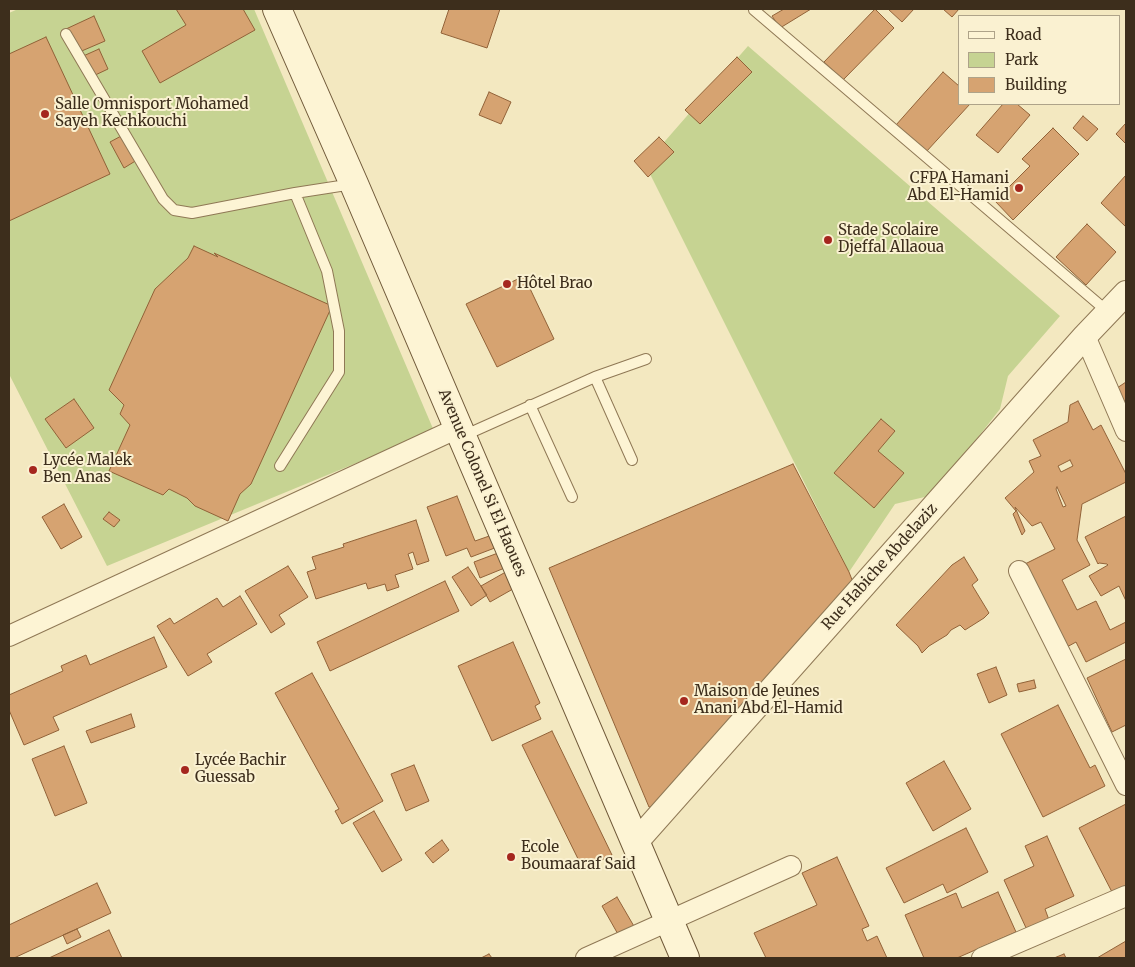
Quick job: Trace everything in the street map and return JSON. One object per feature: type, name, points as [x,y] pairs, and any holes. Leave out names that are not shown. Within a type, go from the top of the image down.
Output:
[{"type":"main road","name":"Avenue Colonel Si El Haoues","points":[[277,9],[354,184],[685,958]]},
{"type":"street","name":"Rue Habiche Abdelaziz","points":[[636,842],[1126,293]]},
{"type":"street","points":[[1086,336],[1126,431]]},
{"type":"street","points":[[9,636],[460,432]]},
{"type":"street","points":[[1019,571],[1126,786]]},
{"type":"street","points":[[586,958],[791,866]]},
{"type":"street","points":[[992,956],[1126,896]]},
{"type":"lane","points":[[754,10],[1108,312]]},
{"type":"lane","points":[[66,34],[163,199],[174,210],[192,213],[295,193],[354,184]]},
{"type":"lane","points":[[280,466],[339,372],[339,331],[327,271],[295,193]]},
{"type":"lane","points":[[460,432],[595,377],[646,359]]},
{"type":"lane","points":[[595,377],[632,460]]},
{"type":"lane","points":[[530,405],[572,497]]},
{"type":"green space","points":[[18,9],[254,9],[434,431],[107,566],[9,374],[9,13]]},
{"type":"green space","name":"Stade Scolaire Djeffal Allaoua","points":[[748,46],[1060,316],[1008,376],[1000,409],[933,495],[895,504],[849,572],[645,164]]},
{"type":"building","points":[[176,9],[243,9],[255,30],[160,83],[142,51],[186,25]]},
{"type":"building","points":[[449,9],[500,9],[487,48],[441,33]]},
{"type":"building","points":[[784,9],[811,9],[780,28],[772,16]]},
{"type":"building","points":[[875,9],[894,28],[843,80],[824,62]]},
{"type":"building","points":[[888,9],[914,9],[902,22]]},
{"type":"building","points":[[943,9],[959,9],[952,17]]},
{"type":"building","points":[[94,16],[105,41],[77,53],[66,29]]},
{"type":"building","name":"Salle Omnisport Mohamed Sayeh Kechkouchi","points":[[46,37],[110,174],[9,221],[9,54]]},
{"type":"building","points":[[99,49],[108,69],[91,77],[81,57]]},
{"type":"building","points":[[737,57],[752,72],[700,124],[685,110]]},
{"type":"building","points":[[943,72],[958,85],[958,105],[969,105],[926,152],[896,125]]},
{"type":"building","points":[[489,92],[511,102],[501,124],[479,115]]},
{"type":"building","points":[[1002,105],[1018,105],[1030,115],[998,153],[976,135]]},
{"type":"building","points":[[1083,116],[1098,129],[1087,141],[1073,128]]},
{"type":"building","points":[[1126,123],[1126,144],[1116,134]]},
{"type":"building","points":[[1053,128],[1079,154],[1013,220],[995,201],[1030,166],[1022,159]]},
{"type":"building","points":[[123,135],[137,160],[124,168],[110,142]]},
{"type":"building","points":[[659,137],[674,152],[648,177],[634,161]]},
{"type":"building","points":[[1126,175],[1126,227],[1101,203]]},
{"type":"building","points":[[1087,224],[1116,252],[1086,285],[1056,257]]},
{"type":"building","points":[[194,246],[218,257],[214,253],[332,306],[251,484],[240,494],[228,521],[195,506],[187,498],[169,489],[163,495],[109,471],[130,425],[120,414],[124,405],[109,390],[155,289],[188,258]]},
{"type":"building","points":[[524,276],[554,339],[497,367],[466,304]]},
{"type":"building","points":[[1126,382],[1126,404],[1117,388]]},
{"type":"building","points":[[74,399],[94,428],[66,448],[45,419]]},
{"type":"building","points":[[1078,401],[1093,430],[1101,425],[1126,474],[1126,482],[1082,504],[1077,540],[1090,565],[1062,580],[1077,610],[1096,601],[1110,630],[1126,622],[1126,642],[1086,662],[1076,642],[1065,648],[1023,565],[1055,549],[1041,522],[1032,526],[1015,507],[1025,531],[1022,535],[1013,514],[1016,511],[1005,498],[1034,472],[1029,461],[1041,456],[1033,440],[1068,422],[1070,405]],"holes":[[[1070,460],[1073,466],[1061,472],[1058,466]],[[1057,487],[1066,506],[1063,507],[1056,489]]]},
{"type":"building","points":[[881,419],[895,431],[878,451],[904,473],[874,508],[834,473]]},
{"type":"building","name":"Maison de Jeunes Anani Abd El-Hamid","points":[[793,464],[849,572],[858,595],[670,807],[649,807],[549,568]]},
{"type":"building","points":[[457,496],[475,541],[495,534],[500,546],[471,557],[467,548],[446,556],[427,507]]},
{"type":"building","points":[[64,504],[82,537],[61,549],[42,517]]},
{"type":"building","points":[[109,512],[120,520],[114,527],[103,519]]},
{"type":"building","points":[[1126,516],[1126,601],[1119,586],[1101,596],[1089,576],[1108,565],[1098,564],[1085,537]]},
{"type":"building","points":[[416,520],[429,561],[417,565],[413,552],[408,554],[413,569],[395,575],[399,587],[387,591],[385,584],[368,589],[366,583],[316,599],[307,572],[316,569],[312,557],[344,547],[343,544]]},
{"type":"building","points":[[506,550],[512,565],[480,578],[474,562]]},
{"type":"building","points":[[964,557],[978,580],[972,585],[989,613],[965,630],[960,625],[951,630],[922,653],[918,646],[896,625],[952,565]]},
{"type":"building","points":[[288,566],[308,597],[279,615],[285,624],[271,633],[245,591]]},
{"type":"building","points":[[468,567],[487,595],[471,606],[452,577]]},
{"type":"building","points":[[511,569],[520,585],[490,602],[481,586]]},
{"type":"building","points":[[445,581],[459,611],[330,671],[317,642]]},
{"type":"building","points":[[240,596],[257,624],[207,654],[212,662],[188,676],[157,626],[170,618],[174,624],[217,598],[223,607]]},
{"type":"building","points":[[154,637],[167,667],[53,717],[59,730],[24,745],[9,710],[9,695],[63,671],[61,666],[86,655],[90,665]]},
{"type":"building","points":[[513,642],[540,703],[535,706],[541,719],[492,741],[458,666]]},
{"type":"building","points":[[1126,659],[1126,725],[1112,732],[1087,678]]},
{"type":"building","points":[[996,667],[1007,695],[989,703],[977,674]]},
{"type":"building","points":[[312,673],[383,801],[342,824],[335,811],[339,809],[275,693]]},
{"type":"building","points":[[1034,680],[1036,688],[1019,692],[1017,684]]},
{"type":"building","points":[[1058,705],[1090,768],[1095,765],[1105,786],[1043,817],[1001,734]]},
{"type":"building","points":[[131,714],[135,727],[91,743],[86,731]]},
{"type":"building","points":[[552,731],[612,855],[583,869],[522,745]]},
{"type":"building","points":[[64,746],[87,803],[55,816],[32,759]]},
{"type":"building","points":[[944,761],[971,809],[933,831],[906,783]]},
{"type":"building","points":[[414,765],[429,801],[406,811],[391,774]]},
{"type":"building","points":[[1126,804],[1126,887],[1113,894],[1079,828]]},
{"type":"building","points":[[374,811],[402,860],[382,872],[353,823]]},
{"type":"building","points":[[966,828],[988,872],[947,893],[943,884],[904,903],[886,868]]},
{"type":"building","points":[[1047,836],[1074,896],[1045,909],[1049,920],[1027,930],[1004,880],[1034,866],[1025,846]]},
{"type":"building","points":[[442,840],[449,850],[433,863],[425,853]]},
{"type":"building","points":[[837,857],[869,926],[862,929],[867,941],[877,936],[887,958],[766,958],[754,933],[817,905],[802,873]]},
{"type":"building","points":[[97,883],[111,913],[14,958],[9,958],[9,925]]},
{"type":"building","points":[[998,892],[1016,932],[957,958],[924,958],[905,915],[956,893],[962,908]]},
{"type":"building","points":[[617,897],[635,928],[619,936],[602,906]]},
{"type":"building","points":[[77,929],[81,937],[67,944],[63,935]]},
{"type":"building","points":[[109,930],[122,958],[49,958]]},
{"type":"building","points":[[1126,941],[1126,958],[1097,958]]},
{"type":"building","points":[[489,954],[492,958],[481,958]]},
{"type":"building","points":[[1064,954],[1066,958],[1054,958]]},
{"type":"place","name":"Salle Omnisport Mohamed Sayeh Kechkouchi","points":[[45,114]]},
{"type":"place","name":"CFPA Hamani Abd El-Hamid","points":[[1019,188]]},
{"type":"place","name":"Stade Scolaire Djeffal Allaoua","points":[[828,240]]},
{"type":"place","name":"Hôtel Brao","points":[[507,284]]},
{"type":"place","name":"Lycée Malek Ben Anas","points":[[33,470]]},
{"type":"place","name":"Maison de Jeunes Anani Abd El-Hamid","points":[[684,701]]},
{"type":"place","name":"Lycée Bachir Guessab","points":[[185,770]]},
{"type":"place","name":"Ecole Boumaaraf Said","points":[[511,857]]}]
